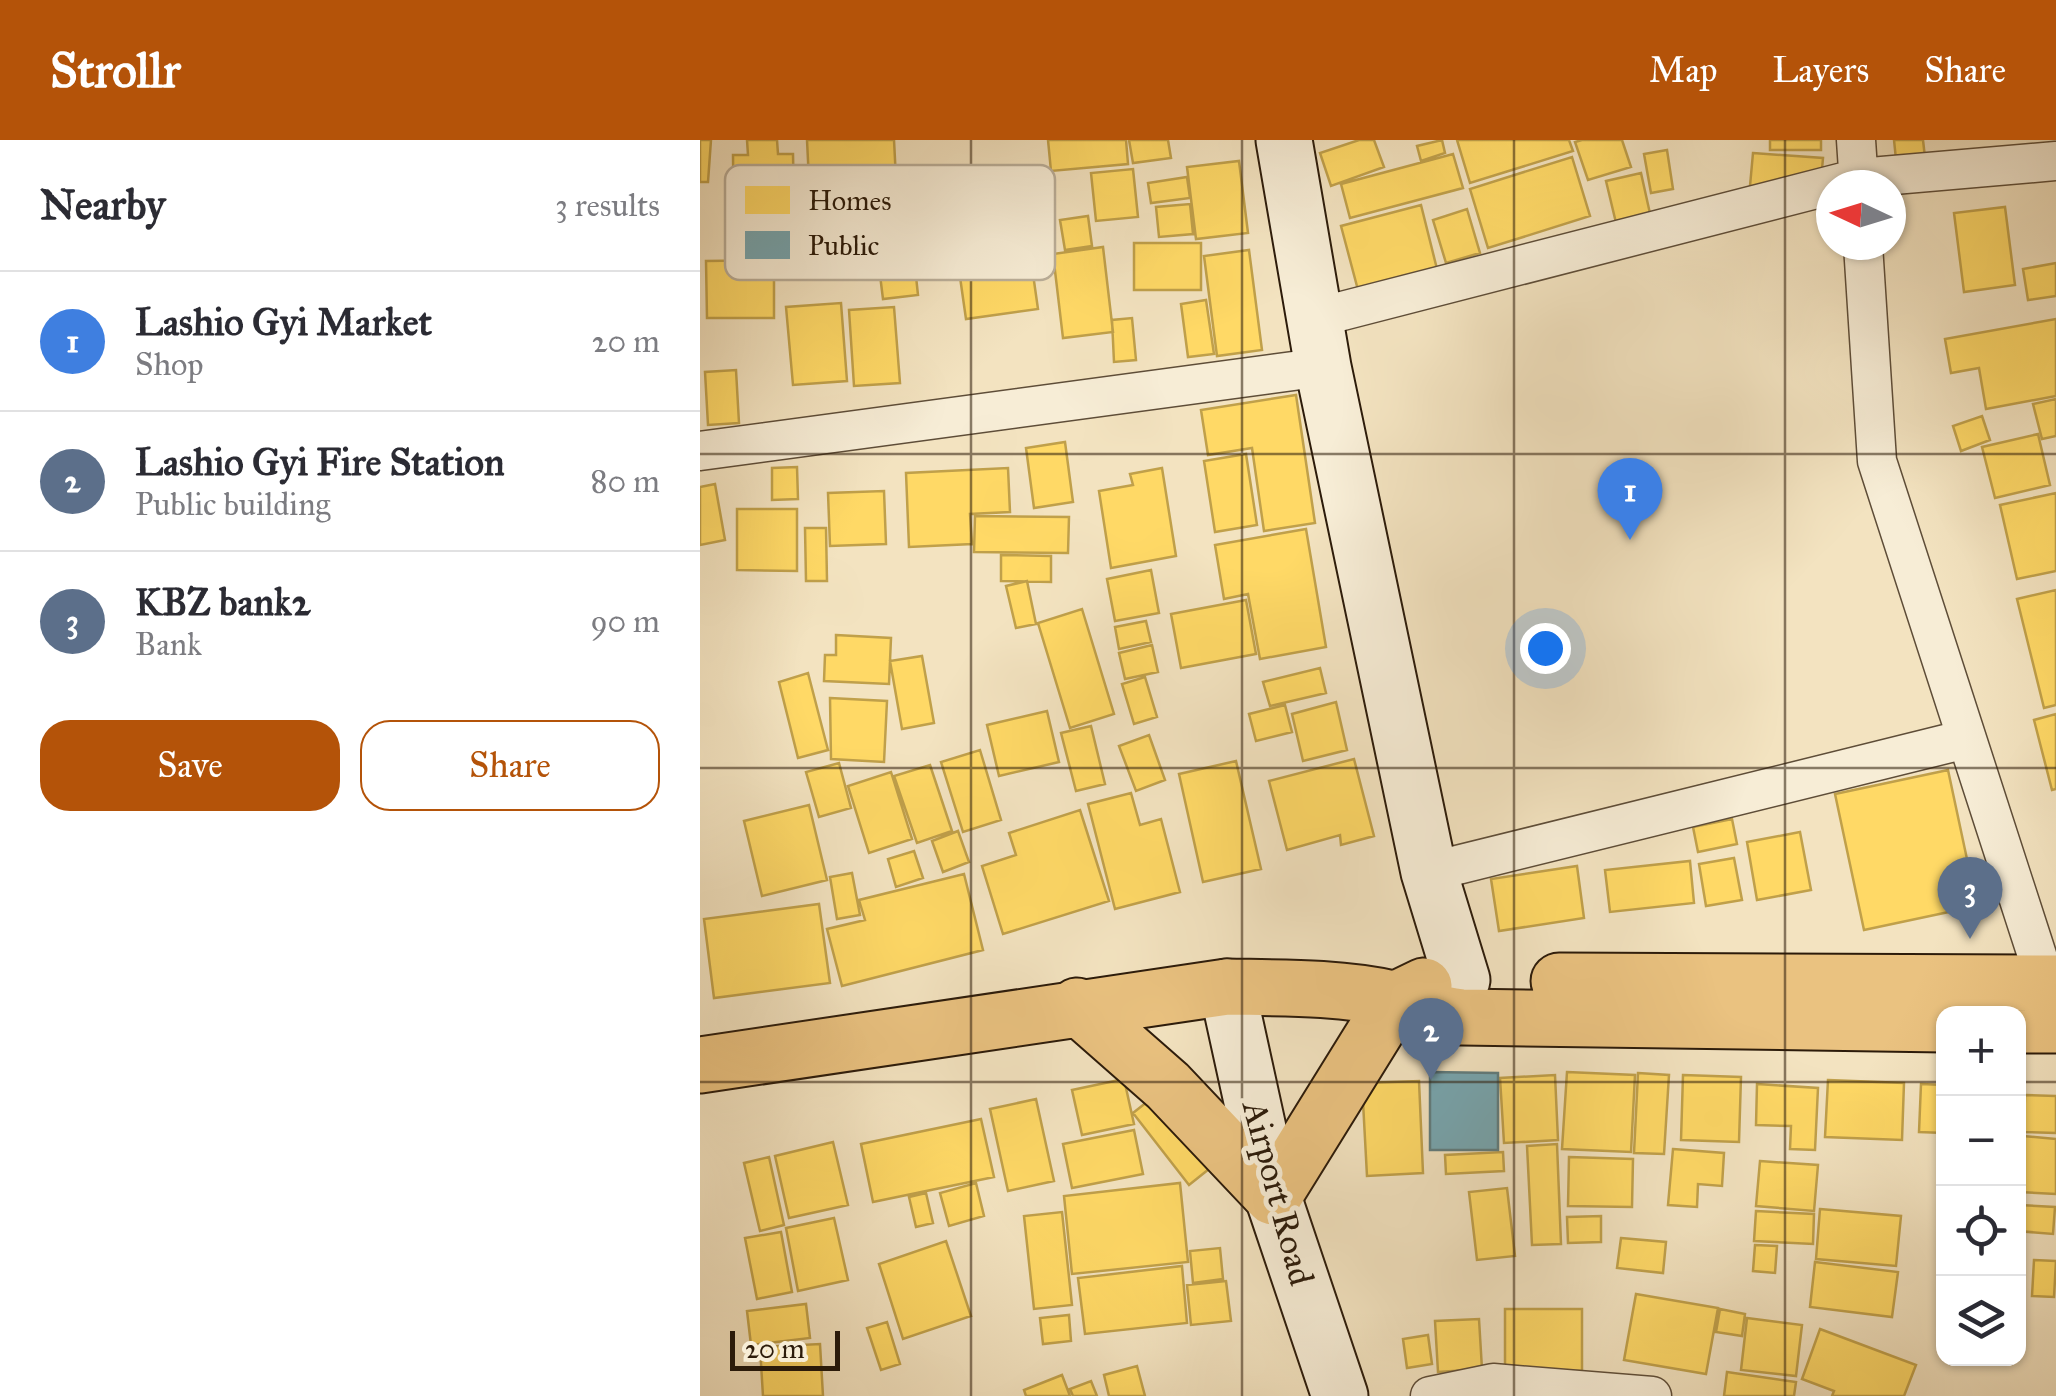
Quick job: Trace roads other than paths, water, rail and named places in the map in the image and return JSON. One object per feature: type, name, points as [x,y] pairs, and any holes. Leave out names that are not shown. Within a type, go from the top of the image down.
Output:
[{"type":"main road","points":[[1077,1006],[1168,1086],[1273,1197],[1395,1000],[1428,984],[1462,980],[2044,1004]]},
{"type":"main road","points":[[700,1065],[1077,1006],[1227,987],[1302,988],[1395,1000],[1428,1014],[1462,1017],[1936,1024]]},
{"type":"street","points":[[1284,140],[1319,342],[1430,872],[1462,980]]},
{"type":"street","points":[[1856,140],[1858,170]]},
{"type":"street","points":[[1906,177],[2056,160]]},
{"type":"street","points":[[700,450],[1319,342],[1816,195]]},
{"type":"street","points":[[1864,260],[1877,462],[1966,738],[2044,1004]]},
{"type":"street","points":[[1430,872],[1966,738]]},
{"type":"street","name":"Airport Road","points":[[1227,987],[1273,1197],[1340,1396]]},
{"type":"street","points":[[1430,1396],[1494,1384],[1652,1396]]},
{"type":"place","name":"Lashio Gyi Market","points":[[1630,540]]},
{"type":"place","name":"KBZ bank2","points":[[1970,939]]},
{"type":"place","name":"Lashio Gyi Fire Station","points":[[1431,1080]]}]
